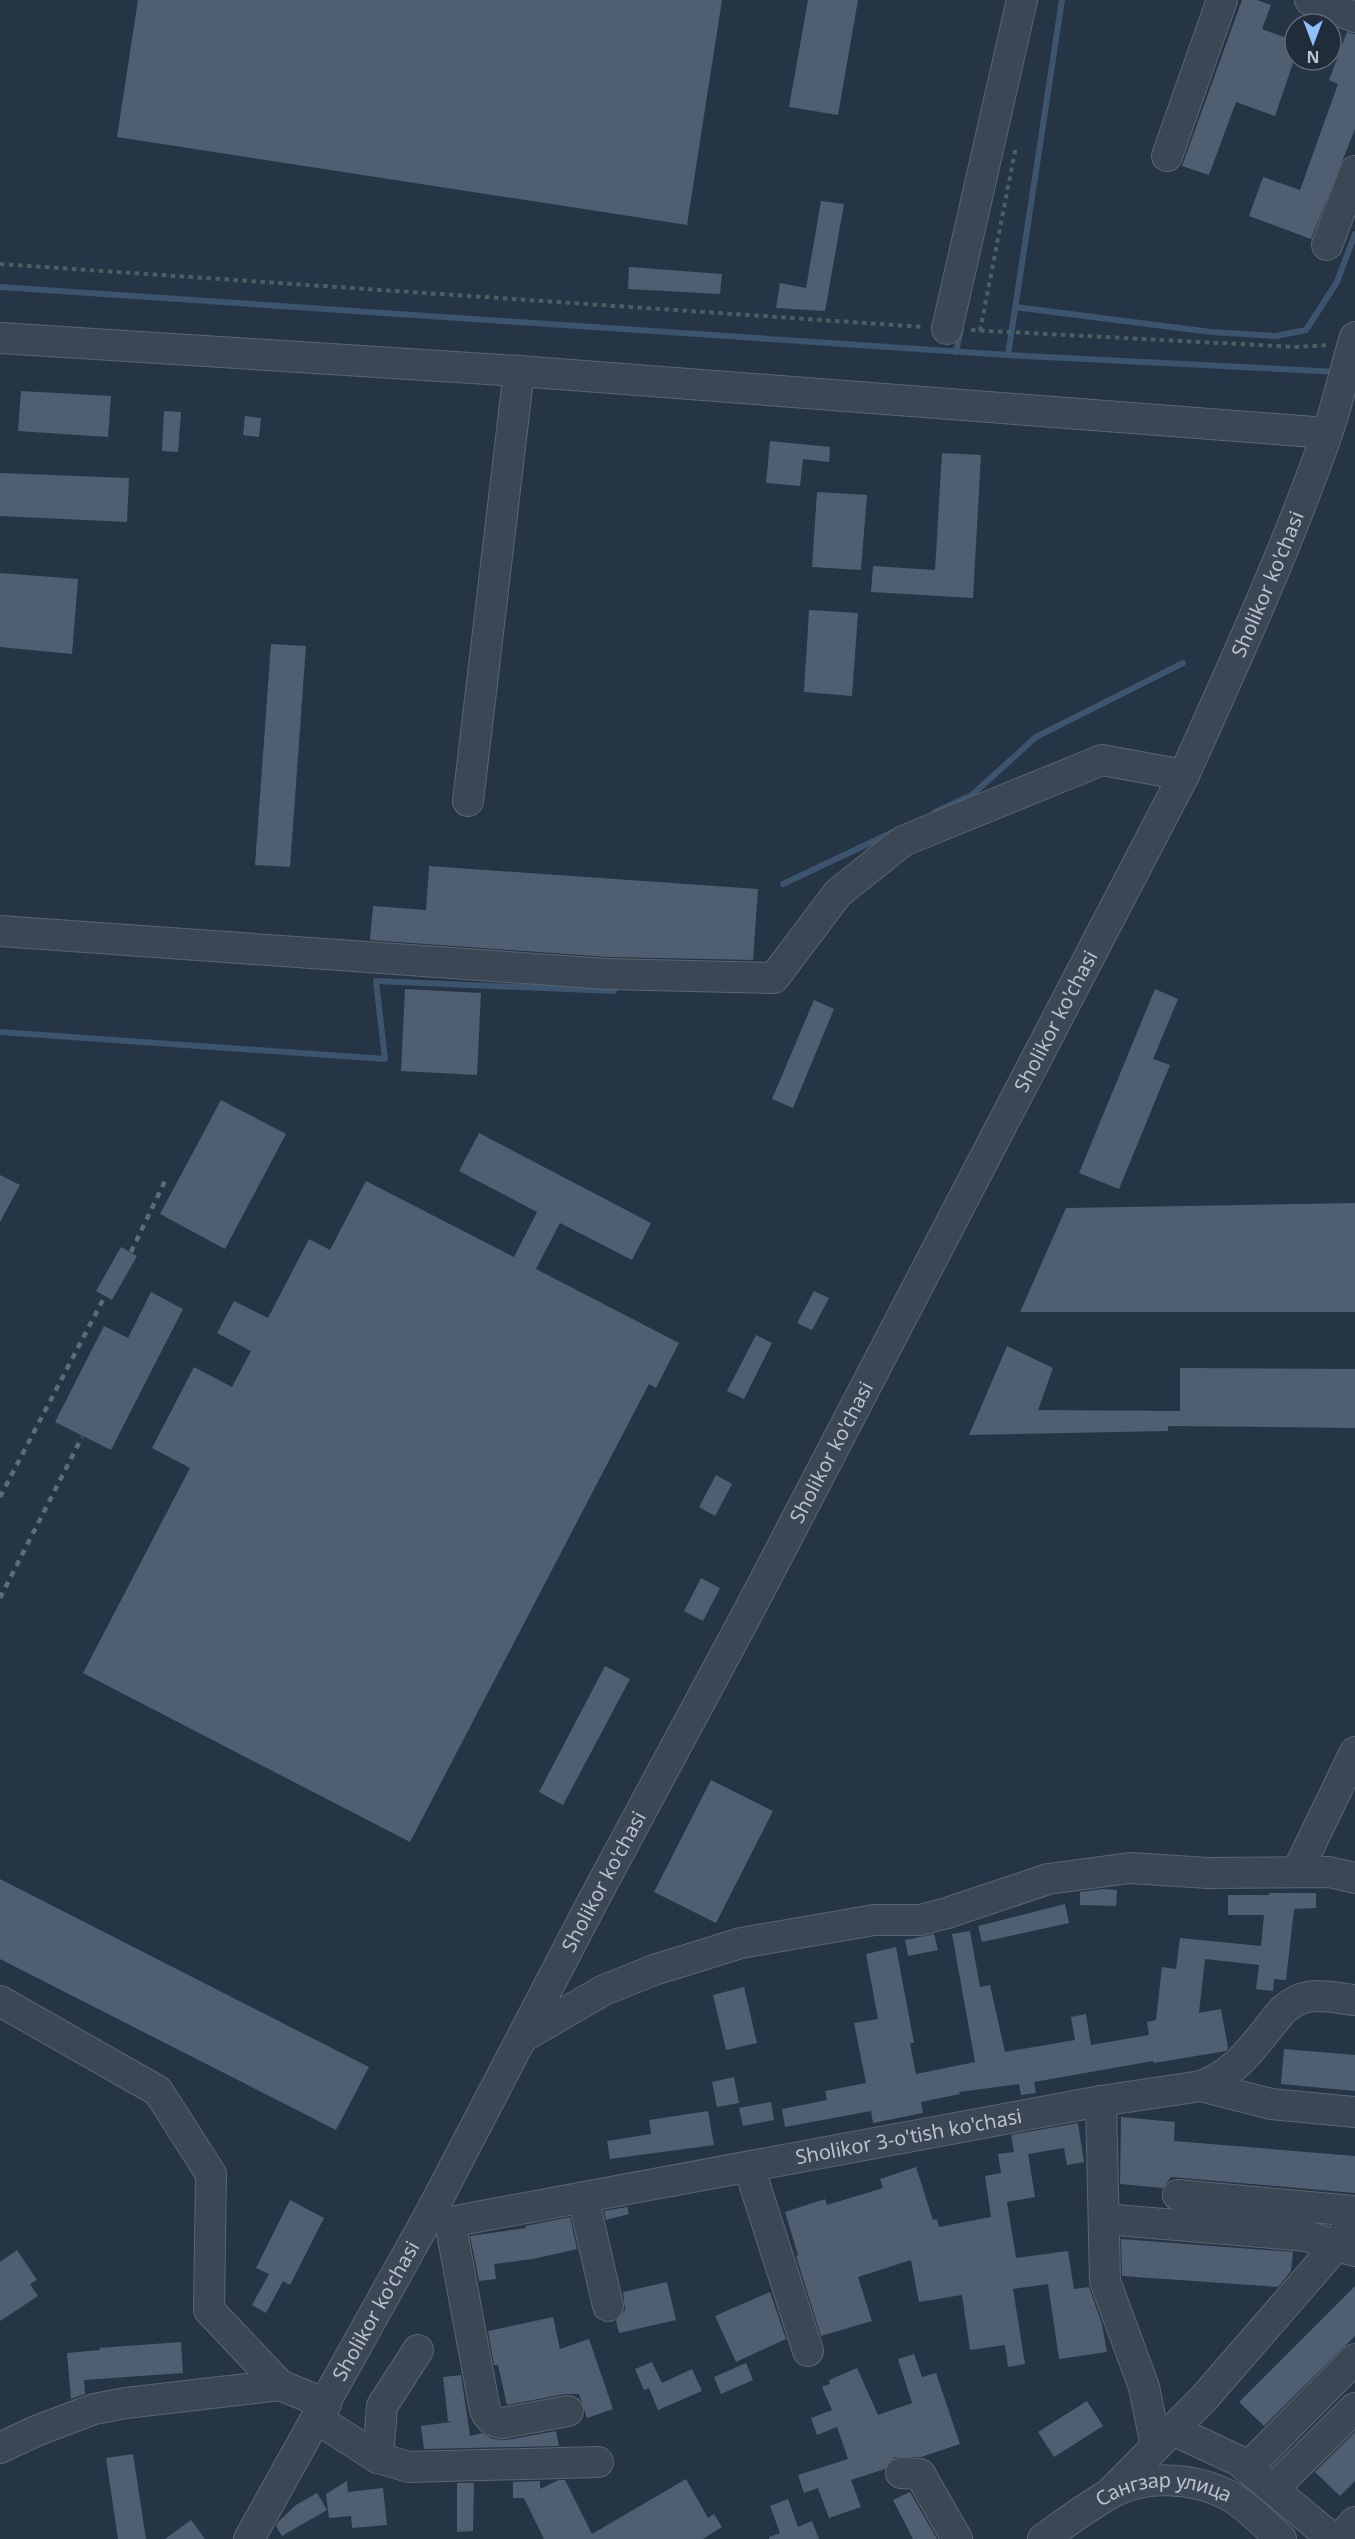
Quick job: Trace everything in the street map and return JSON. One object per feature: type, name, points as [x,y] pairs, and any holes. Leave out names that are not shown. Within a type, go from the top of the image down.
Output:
[{"type":"street","points":[[947,329],[1022,0]]},
{"type":"street","points":[[1167,156],[1221,0]]},
{"type":"street","points":[[1310,0],[1355,17]]},
{"type":"street","points":[[1327,245],[1355,171]]},
{"type":"street","points":[[0,338],[519,371],[1327,433]]},
{"type":"street","name":"Sholikor ko'chasi","points":[[249,2539],[321,2411],[441,2217],[523,2037],[754,1601],[1184,774],[1246,639],[1288,537],[1349,368]]},
{"type":"street","points":[[468,801],[519,371]]},
{"type":"street","points":[[0,931],[607,974],[774,978],[838,893],[903,841],[1102,760],[1184,774]]},
{"type":"street","points":[[1297,1872],[1355,1752]]},
{"type":"street","points":[[523,2037],[604,1990],[654,1970],[741,1943],[874,1920],[920,1920],[1048,1879],[1130,1868],[1208,1873],[1329,1872],[1355,1878]]},
{"type":"street","name":"Sholikor 3-o'tish ko'chasi","points":[[441,2217],[583,2198],[1101,2101],[1201,2086],[1213,2082],[1236,2067],[1282,2010],[1302,1996],[1313,1995],[1355,2000]]},
{"type":"street","points":[[0,2001],[158,2091],[211,2174],[209,2310],[280,2385],[321,2411],[378,2458],[409,2467],[598,2462]]},
{"type":"street","points":[[1201,2086],[1271,2104],[1355,2112]]},
{"type":"street","points":[[1101,2101],[1105,2281],[1164,2438]]},
{"type":"street","points":[[749,2167],[808,2351]]},
{"type":"street","points":[[1178,2195],[1355,2211]]},
{"type":"street","points":[[583,2198],[608,2306]]},
{"type":"street","points":[[1109,2494],[1205,2397],[1345,2248],[1355,2216]]},
{"type":"street","points":[[441,2217],[485,2410],[489,2418],[503,2423],[568,2411]]},
{"type":"street","points":[[1104,2219],[1307,2236],[1345,2248]]},
{"type":"street","points":[[378,2458],[382,2406],[418,2350]]},
{"type":"street","points":[[1247,2468],[1355,2359]]},
{"type":"street","points":[[0,2448],[36,2431],[94,2409],[126,2403],[280,2385]]},
{"type":"street","points":[[1274,2489],[1355,2408]]},
{"type":"street","points":[[1164,2438],[1239,2461],[1333,2539]]},
{"type":"street","points":[[901,2473],[920,2474],[957,2539]]},
{"type":"street","name":"Сангзар улица","points":[[1043,2539],[1080,2528],[1109,2494],[1141,2483],[1159,2481],[1194,2484],[1228,2496],[1281,2539]]},
{"type":"street","points":[[1339,2539],[1355,2522]]},
{"type":"path","points":[[1018,136],[980,331],[1297,347],[1349,368]]},
{"type":"path","points":[[0,264],[947,329]]},
{"type":"building","points":[[138,0],[722,0],[687,225],[117,137]]},
{"type":"building","points":[[808,0],[858,0],[838,115],[789,107]]},
{"type":"building","points":[[1242,0],[1257,0],[1271,5],[1262,29],[1283,37],[1283,72],[1290,72],[1275,116],[1236,102],[1209,175],[1182,166]]},
{"type":"building","points":[[1347,32],[1355,34],[1355,129],[1311,239],[1249,216],[1263,177],[1300,190],[1338,84],[1329,80],[1332,72],[1343,72],[1343,43]]},
{"type":"building","points":[[821,201],[844,204],[825,311],[776,308],[780,283],[806,288]]},
{"type":"building","points":[[629,267],[722,274],[720,294],[628,289]]},
{"type":"building","points":[[21,391],[111,396],[108,437],[18,431]]},
{"type":"building","points":[[164,411],[181,412],[178,452],[162,451]]},
{"type":"building","points":[[245,416],[261,418],[259,437],[243,435]]},
{"type":"building","points":[[770,441],[830,447],[829,462],[803,459],[800,486],[766,483]]},
{"type":"building","points":[[942,453],[981,455],[973,598],[871,592],[873,566],[935,570]]},
{"type":"building","points":[[0,473],[129,478],[127,522],[0,516]]},
{"type":"building","points":[[817,492],[867,495],[861,570],[812,567]]},
{"type":"building","points":[[0,573],[78,579],[72,654],[0,647]]},
{"type":"building","points":[[809,610],[858,613],[852,696],[804,692]]},
{"type":"building","points":[[271,644],[306,646],[290,867],[255,865]]},
{"type":"building","points":[[429,866],[758,889],[753,960],[608,957],[370,940],[373,906],[426,910]]},
{"type":"building","points":[[405,989],[481,993],[477,1075],[401,1071]]},
{"type":"building","points":[[1155,989],[1178,999],[1153,1059],[1170,1065],[1119,1189],[1079,1173]]},
{"type":"building","points":[[814,1000],[834,1009],[793,1108],[772,1099]]},
{"type":"building","points":[[221,1100],[286,1134],[225,1249],[160,1214]]},
{"type":"building","points":[[479,1133],[651,1223],[632,1260],[560,1223],[536,1269],[679,1343],[656,1388],[649,1384],[410,1842],[83,1673],[190,1468],[152,1448],[194,1367],[232,1387],[251,1351],[217,1333],[234,1301],[268,1318],[309,1239],[330,1250],[366,1181],[514,1257],[537,1212],[459,1171]]},
{"type":"building","points":[[0,1175],[20,1185],[0,1222]]},
{"type":"building","points":[[1355,1203],[1355,1312],[1020,1312],[1066,1208]]},
{"type":"building","points":[[121,1247],[137,1256],[112,1300],[96,1291]]},
{"type":"building","points":[[814,1291],[829,1298],[812,1330],[797,1323]]},
{"type":"building","points":[[151,1292],[183,1309],[111,1450],[55,1422],[104,1326],[128,1338]]},
{"type":"building","points":[[756,1335],[772,1343],[744,1399],[727,1391]]},
{"type":"building","points":[[1007,1346],[1053,1368],[1038,1410],[1180,1411],[1180,1368],[1355,1369],[1355,1428],[1168,1426],[1168,1431],[969,1435]]},
{"type":"building","points":[[716,1475],[732,1484],[715,1516],[699,1507]]},
{"type":"building","points":[[701,1578],[720,1588],[703,1621],[684,1611]]},
{"type":"building","points":[[605,1666],[630,1679],[563,1805],[539,1792]]},
{"type":"building","points":[[711,1780],[773,1811],[716,1923],[654,1892]]},
{"type":"building","points":[[0,1879],[369,2067],[336,2130],[0,1959]]},
{"type":"building","points":[[1117,1890],[1116,1906],[1080,1905],[1080,1892]]},
{"type":"building","points":[[1269,1893],[1316,1893],[1316,1908],[1294,1909],[1286,1980],[1274,1979],[1273,1991],[1256,1989],[1259,1965],[1205,1959],[1199,2013],[1221,2009],[1228,2048],[1226,2051],[1034,2082],[1036,2093],[1021,2095],[1019,2084],[959,2092],[960,2094],[921,2102],[923,2113],[873,2123],[871,2111],[785,2127],[782,2109],[827,2100],[825,2091],[866,2083],[854,2023],[878,2019],[866,1954],[896,1947],[914,2043],[910,2043],[916,2074],[975,2062],[952,1934],[970,1931],[980,1987],[990,1985],[1005,2052],[1075,2040],[1071,2017],[1086,2014],[1091,2045],[1149,2035],[1147,2022],[1156,2020],[1162,1967],[1176,1969],[1180,1938],[1261,1946],[1264,1915],[1228,1915],[1228,1895],[1269,1895]]},
{"type":"building","points":[[1065,1904],[1069,1923],[982,1942],[978,1926]]},
{"type":"building","points":[[934,1934],[938,1950],[908,1956],[905,1940]]},
{"type":"building","points":[[744,1987],[757,2043],[726,2050],[713,1995]]},
{"type":"building","points":[[1284,2049],[1355,2055],[1355,2091],[1281,2084]]},
{"type":"building","points":[[734,2077],[739,2103],[717,2107],[712,2082]]},
{"type":"building","points":[[771,2102],[774,2120],[743,2126],[739,2108]]},
{"type":"building","points":[[708,2111],[714,2145],[610,2159],[607,2141],[651,2134],[649,2120]]},
{"type":"building","points":[[1121,2117],[1175,2122],[1174,2141],[1355,2156],[1355,2193],[1171,2177],[1163,2188],[1120,2184]]},
{"type":"building","points":[[1078,2123],[1084,2162],[1067,2165],[1064,2148],[1028,2154],[1035,2197],[1007,2202],[1016,2258],[1068,2251],[1074,2289],[1089,2287],[1102,2324],[1107,2352],[1059,2359],[1048,2284],[1013,2289],[1025,2364],[1008,2367],[1005,2345],[970,2350],[962,2295],[919,2302],[911,2260],[858,2277],[872,2321],[821,2336],[785,2212],[825,2199],[827,2205],[883,2188],[880,2179],[916,2167],[933,2220],[937,2219],[939,2227],[991,2217],[985,2176],[1001,2173],[998,2154],[1014,2152],[1011,2135]]},
{"type":"building","points":[[290,2200],[324,2218],[290,2285],[283,2281],[266,2313],[252,2305],[269,2274],[256,2268]]},
{"type":"building","points":[[627,2207],[629,2214],[606,2220],[604,2211]]},
{"type":"building","points":[[570,2217],[577,2249],[533,2259],[494,2264],[496,2279],[479,2281],[470,2236],[526,2228],[525,2226]]},
{"type":"building","points":[[1121,2239],[1293,2252],[1291,2271],[1278,2287],[1122,2276]]},
{"type":"building","points":[[17,2250],[37,2280],[30,2284],[38,2296],[0,2321],[0,2262]]},
{"type":"building","points":[[667,2282],[676,2320],[619,2333],[616,2321],[625,2310],[623,2292]]},
{"type":"building","points":[[1355,2286],[1355,2336],[1264,2426],[1239,2402]]},
{"type":"building","points":[[770,2292],[786,2339],[736,2362],[715,2316]]},
{"type":"building","points":[[553,2317],[560,2349],[589,2339],[613,2409],[587,2418],[579,2394],[565,2394],[507,2405],[498,2365],[494,2365],[488,2331]]},
{"type":"building","points":[[181,2342],[183,2373],[84,2380],[85,2394],[71,2399],[67,2353],[100,2350],[99,2348]]},
{"type":"building","points":[[914,2354],[922,2377],[936,2373],[960,2444],[921,2457],[894,2457],[885,2469],[851,2480],[861,2507],[829,2518],[818,2488],[804,2493],[798,2475],[848,2459],[837,2427],[817,2435],[811,2418],[832,2410],[822,2387],[830,2384],[829,2380],[857,2368],[878,2415],[912,2403],[898,2359]]},
{"type":"building","points":[[652,2362],[662,2383],[692,2369],[702,2391],[658,2410],[649,2388],[644,2390],[635,2369]]},
{"type":"building","points":[[746,2363],[753,2380],[721,2394],[714,2377]]},
{"type":"building","points":[[461,2375],[470,2436],[482,2433],[493,2439],[506,2440],[556,2431],[559,2446],[424,2449],[421,2426],[451,2422],[448,2421],[443,2377]]},
{"type":"building","points":[[1087,2401],[1103,2426],[1054,2457],[1038,2432]]},
{"type":"building","points":[[1355,2432],[1355,2481],[1340,2496],[1315,2472]]},
{"type":"building","points":[[133,2454],[146,2539],[118,2539],[106,2458]]},
{"type":"building","points":[[686,2479],[708,2518],[714,2514],[722,2527],[703,2539],[544,2539],[524,2498],[513,2498],[513,2482],[540,2481],[540,2489],[559,2480],[565,2480],[592,2534]]},
{"type":"building","points":[[347,2481],[348,2492],[383,2488],[387,2525],[352,2528],[351,2516],[329,2518],[326,2494]]},
{"type":"building","points":[[457,2483],[474,2483],[473,2531],[457,2532]]},
{"type":"building","points":[[910,2492],[937,2539],[913,2539],[893,2500]]},
{"type":"building","points":[[317,2493],[327,2510],[282,2536],[276,2526],[278,2522],[296,2505]]},
{"type":"building","points":[[788,2499],[798,2527],[812,2521],[819,2539],[769,2539],[780,2533],[770,2506]]},
{"type":"building","points":[[191,2520],[205,2539],[165,2539]]},
{"type":"waterway","points":[[1008,355],[1062,0]]},
{"type":"waterway","points":[[1015,307],[1211,332],[1276,336],[1306,330],[1337,282],[1355,234]]},
{"type":"waterway","points":[[0,287],[1008,355],[1338,372]]},
{"type":"waterway","points":[[956,352],[961,329]]},
{"type":"waterway","points":[[935,812],[972,795],[1036,737],[1183,663]]},
{"type":"waterway","points":[[783,884],[893,832]]},
{"type":"waterway","points":[[0,1032],[385,1059],[376,981],[614,991]]},
{"type":"railway","points":[[131,1252],[165,1181]]},
{"type":"railway","points":[[0,1497],[105,1296]]},
{"type":"railway","points":[[0,1598],[82,1437]]}]
